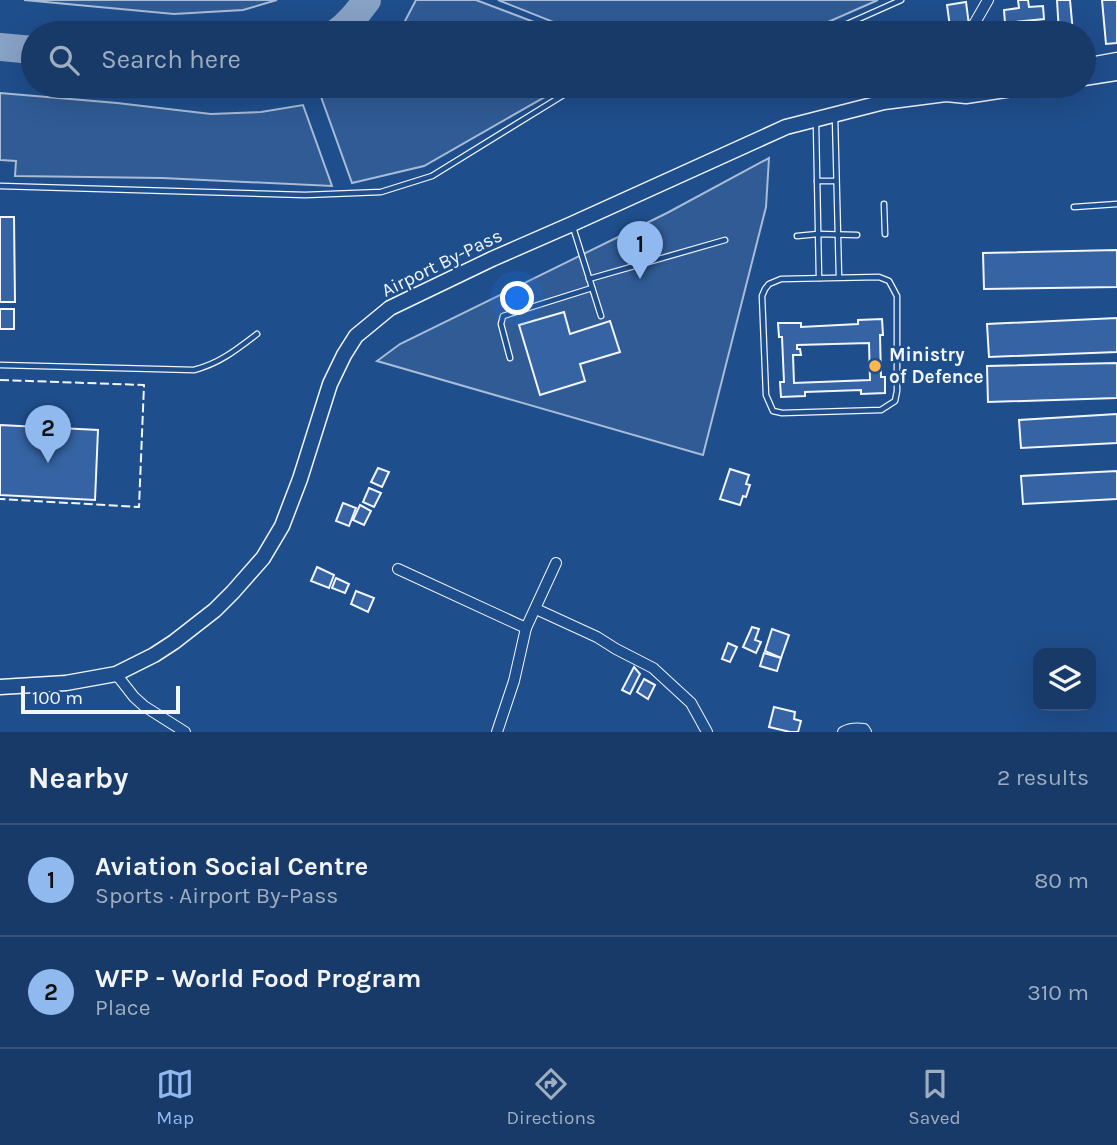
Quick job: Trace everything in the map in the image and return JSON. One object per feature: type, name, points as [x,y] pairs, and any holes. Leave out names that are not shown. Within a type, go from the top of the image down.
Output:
[{"type":"main road","points":[[1096,64],[1117,60]]},
{"type":"main road","points":[[1096,76],[1117,73]]},
{"type":"main road","name":"Airport By-Pass","points":[[0,687],[66,683],[116,674],[154,655],[189,631],[233,592],[263,558],[282,526],[330,384],[344,355],[356,336],[390,308],[492,258],[786,127],[905,98]]},
{"type":"street","points":[[976,21],[988,0]]},
{"type":"street","points":[[497,732],[514,681],[526,628],[556,564]]},
{"type":"street","points":[[398,569],[526,628]]},
{"type":"street","points":[[536,609],[597,637],[653,668],[691,703],[707,732]]},
{"type":"street","points":[[116,674],[144,706],[185,732]]},
{"type":"street","points":[[843,732],[858,728],[866,732]]},
{"type":"lane","points":[[854,21],[901,0]]},
{"type":"lane","points":[[0,187],[305,195],[381,192],[432,176],[559,98]]},
{"type":"lane","points":[[835,114],[839,277]]},
{"type":"lane","points":[[815,120],[819,278]]},
{"type":"lane","points":[[817,181],[836,181]]},
{"type":"lane","points":[[884,204],[885,234]]},
{"type":"lane","points":[[1074,207],[1117,204]]},
{"type":"lane","points":[[572,224],[601,316]]},
{"type":"lane","points":[[797,236],[858,235]]},
{"type":"lane","points":[[589,279],[725,240]]},
{"type":"lane","points":[[879,276],[889,281],[895,291],[897,397],[881,410],[778,413],[770,406],[766,395],[762,296],[769,284],[782,279],[819,278],[879,276]]},
{"type":"lane","points":[[510,358],[501,324],[503,316],[592,288]]},
{"type":"lane","points":[[0,365],[194,370],[210,366],[229,356],[257,334]]},
{"type":"shaded area","points":[[24,0],[277,0],[243,10],[174,14]]},
{"type":"shaded area","points":[[416,0],[476,0],[531,21],[405,21]]},
{"type":"shaded area","points":[[498,0],[878,0],[830,21],[551,21]]},
{"type":"shaded area","points":[[0,93],[21,95],[21,98],[58,98],[211,114],[261,112],[303,105],[332,186],[162,178],[15,176],[16,161],[0,160]]},
{"type":"shaded area","points":[[321,98],[543,98],[424,166],[352,183]]},
{"type":"shaded area","points":[[769,158],[766,207],[703,455],[377,361],[400,344],[667,213]]},
{"type":"building","points":[[1018,0],[1028,0],[1029,7],[1043,6],[1044,19],[1005,21],[1004,10],[1019,8]]},
{"type":"building","points":[[1057,0],[1070,0],[1072,21],[1058,21]]},
{"type":"building","points":[[1102,0],[1117,0],[1117,43],[1106,44]]},
{"type":"building","points":[[966,2],[968,21],[949,21],[947,5]]},
{"type":"building","points":[[0,217],[14,217],[15,302],[0,302]]},
{"type":"building","points":[[1117,250],[1117,287],[984,289],[983,253]]},
{"type":"building","points":[[0,309],[14,309],[14,329],[0,329]]},
{"type":"building","points":[[564,312],[570,334],[610,321],[620,352],[580,364],[585,381],[540,395],[519,325]]},
{"type":"building","points":[[1117,318],[1117,352],[989,357],[987,324]]},
{"type":"building","name":"Ministry of Defence","points":[[882,319],[881,377],[885,377],[885,393],[861,394],[861,390],[805,392],[805,396],[781,397],[780,382],[784,382],[782,337],[779,337],[778,323],[801,323],[801,327],[858,324],[858,320]],"holes":[[[869,343],[870,380],[794,383],[793,355],[801,355],[797,345]]]},
{"type":"building","points":[[1117,363],[1117,398],[988,402],[987,366]]},
{"type":"building","points":[[1117,414],[1117,443],[1021,448],[1019,420]]},
{"type":"building","points":[[0,425],[98,430],[95,500],[0,495]]},
{"type":"building","points":[[378,468],[389,472],[382,487],[371,482]]},
{"type":"building","points":[[730,469],[749,475],[746,484],[750,485],[740,505],[720,499]]},
{"type":"building","points":[[1117,471],[1117,499],[1023,504],[1021,476]]},
{"type":"building","points":[[369,488],[381,493],[374,507],[363,502]]},
{"type":"building","points":[[343,503],[356,508],[349,526],[336,521]]},
{"type":"building","points":[[360,505],[371,511],[364,525],[353,520]]},
{"type":"building","points":[[317,567],[334,575],[329,588],[311,581]]},
{"type":"building","points":[[336,578],[349,584],[345,593],[332,588]]},
{"type":"building","points":[[356,591],[374,598],[368,612],[351,604]]},
{"type":"building","points":[[752,627],[759,629],[755,640],[761,642],[756,653],[743,647]]},
{"type":"building","points":[[772,629],[789,635],[781,658],[765,651]]},
{"type":"building","points":[[728,643],[737,647],[730,662],[722,659]]},
{"type":"building","points":[[764,653],[781,658],[777,671],[760,666]]},
{"type":"building","points":[[634,667],[640,674],[630,694],[622,690]]},
{"type":"building","points":[[644,679],[655,685],[648,699],[637,692]]},
{"type":"building","points":[[774,707],[795,712],[794,719],[801,721],[798,732],[769,727]]},
{"type":"taxiway","points":[[350,21],[367,0]]},
{"type":"taxiway","points":[[0,47],[21,49]]},
{"type":"fence","points":[[0,380],[144,385],[139,507],[0,499]]},
{"type":"place","name":"Aviation Social Centre","points":[[640,279]]},
{"type":"place","name":"Ministry of Defence","points":[[875,366]]},
{"type":"place","name":"WFP - World Food Program","points":[[48,463]]}]
